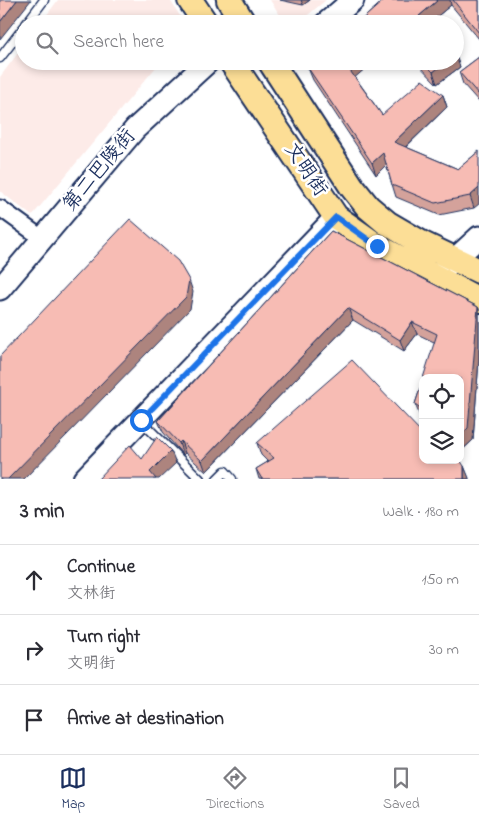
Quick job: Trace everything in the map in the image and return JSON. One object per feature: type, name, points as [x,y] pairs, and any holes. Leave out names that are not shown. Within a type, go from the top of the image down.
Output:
[{"type":"main road","points":[[190,0],[200,15]]},
{"type":"main road","points":[[229,0],[238,15]]},
{"type":"main road","name":"文明街","points":[[237,70],[336,217],[377,246],[479,300]]},
{"type":"main road","name":"文明街","points":[[278,70],[352,187],[368,207],[387,223],[423,244],[479,271]]},
{"type":"street","points":[[336,15],[353,0]]},
{"type":"street","name":"第二巴陵街","points":[[0,289],[135,129],[199,70]]},
{"type":"street","points":[[0,208],[43,239]]},
{"type":"street","points":[[84,479],[336,217]]},
{"type":"street","points":[[435,277],[479,237]]},
{"type":"lane","points":[[33,15],[44,0]]},
{"type":"lane","points":[[0,58],[15,38]]},
{"type":"lane","points":[[141,420],[200,479]]},
{"type":"lane","points":[[217,479],[225,471],[232,479]]},
{"type":"shaded area","points":[[58,0],[170,0],[179,15],[47,15]]},
{"type":"shaded area","points":[[270,0],[326,0],[308,15],[280,15]]},
{"type":"shaded area","points":[[15,57],[15,70],[154,70],[32,216],[0,191],[0,77]]},
{"type":"building","points":[[0,0],[17,0],[0,22]]},
{"type":"building","points":[[384,0],[438,0],[420,15],[367,15]]},
{"type":"building","points":[[453,0],[479,0],[479,33]]},
{"type":"building","points":[[479,57],[479,95],[459,72]]},
{"type":"building","points":[[309,70],[349,70],[382,115],[422,80],[443,95],[394,142],[458,169],[479,151],[479,188],[470,196],[435,203],[392,185],[383,153],[372,163]]},
{"type":"building","points":[[130,219],[178,261],[189,280],[186,297],[8,479],[0,479],[0,356]]},
{"type":"building","points":[[331,231],[478,307],[468,428],[464,432],[464,374],[424,374],[437,334],[412,322],[400,340],[348,308],[202,461],[181,441],[179,443],[158,421]]},
{"type":"building","points":[[352,360],[419,430],[419,464],[463,464],[464,479],[262,479],[256,469],[274,458],[257,443]]},
{"type":"building","points":[[419,392],[419,407],[415,404]]},
{"type":"building","points":[[157,437],[171,451],[150,472],[156,479],[98,479],[130,445],[142,459]]},
{"type":"route","points":[[141,420],[336,217],[377,246]]}]
